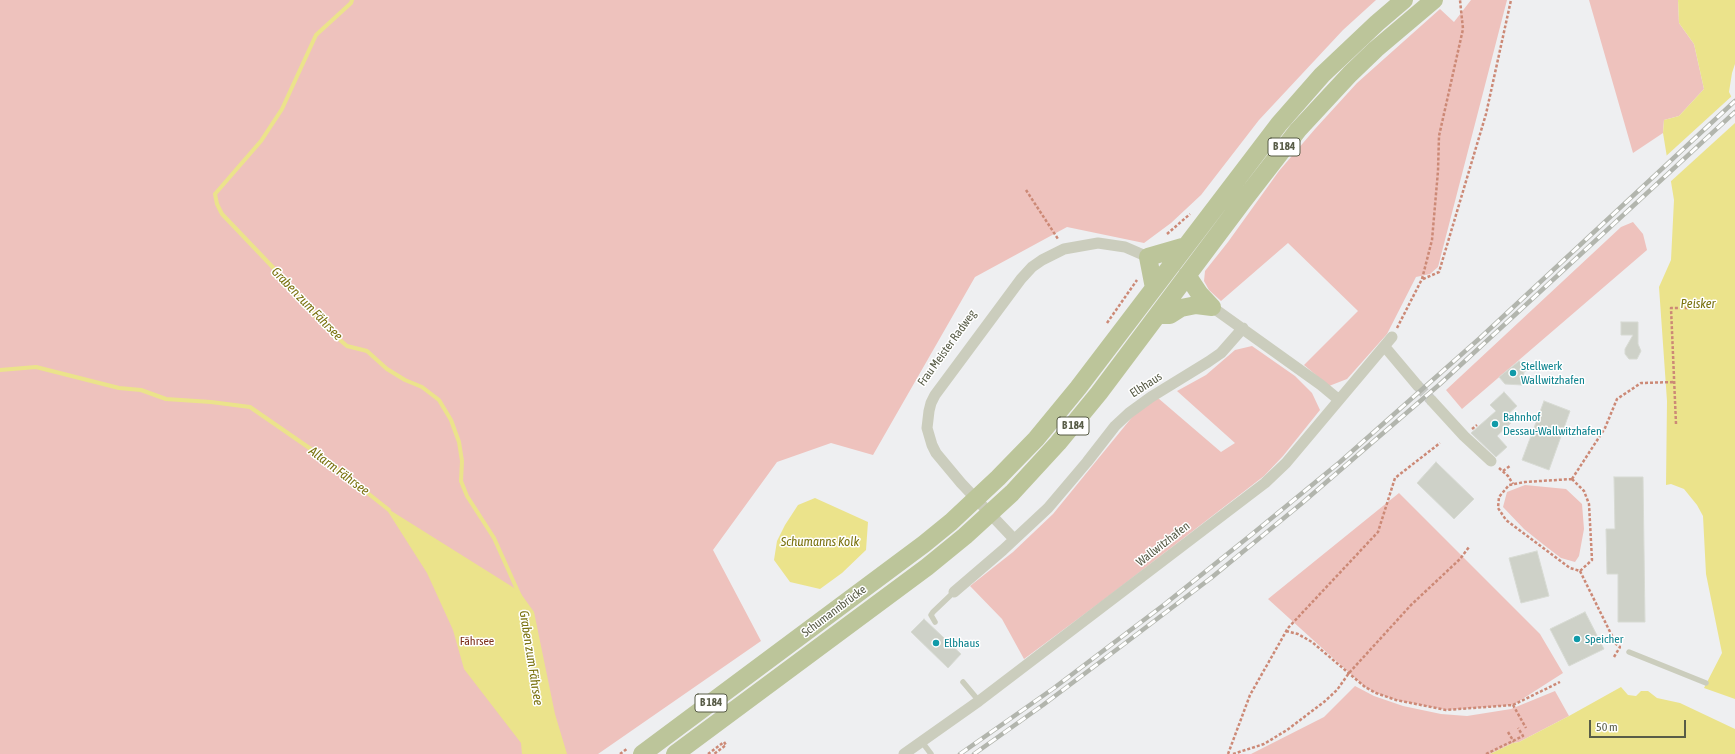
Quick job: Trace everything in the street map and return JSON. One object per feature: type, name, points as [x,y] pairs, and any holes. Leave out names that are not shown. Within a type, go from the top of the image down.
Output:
[{"type":"highway","name":"B 184","points":[[1154,288],[1259,148],[1301,98],[1350,48],[1404,0]]},
{"type":"highway","name":"B 184","points":[[1158,315],[1270,165],[1298,130],[1355,69],[1434,0]]},
{"type":"highway","points":[[1154,288],[1148,257],[1186,246]]},
{"type":"highway","points":[[1188,275],[1199,293],[1212,307]]},
{"type":"highway","name":"Schumannbrücke","points":[[642,754],[888,572],[951,522],[998,478],[1058,414],[1154,288]]},
{"type":"highway","points":[[1158,315],[1170,316],[1181,308],[1196,305],[1212,307]]},
{"type":"highway","name":"Schumannbrücke","points":[[675,754],[900,588],[965,536],[1012,492],[1079,419],[1158,315]]},
{"type":"street","points":[[1014,539],[961,483],[936,453],[927,428],[929,411],[935,395],[1021,279],[1032,267],[1042,260],[1064,248],[1098,243],[1125,247],[1148,257]]},
{"type":"street","points":[[1212,307],[1321,385],[1339,400]]},
{"type":"street","name":"Elbhaus","points":[[954,592],[1014,539],[1065,489],[1115,426],[1129,413],[1151,397],[1221,353],[1243,328]]},
{"type":"street","name":"Wallwitzhafen","points":[[904,754],[979,701],[1265,482],[1286,463],[1392,337]]},
{"type":"street","points":[[1385,347],[1417,385]]},
{"type":"street","points":[[1432,401],[1464,436],[1491,461]]},
{"type":"lane","points":[[935,622],[931,615],[954,592]]},
{"type":"lane","points":[[1629,652],[1706,683]]},
{"type":"lane","points":[[963,682],[979,701]]},
{"type":"lane","points":[[922,742],[931,754]]},
{"type":"path","points":[[1392,337],[1422,280],[1432,240],[1438,171],[1439,136],[1454,62],[1463,29],[1460,0]]},
{"type":"path","points":[[1422,280],[1439,272],[1486,114],[1511,0]]},
{"type":"path","points":[[1026,190],[1064,248]]},
{"type":"path","points":[[1676,424],[1671,308],[1692,308]]},
{"type":"path","points":[[1572,479],[1605,428],[1617,399],[1641,383],[1675,382]]},
{"type":"path","points":[[1228,754],[1250,695],[1286,631],[1378,532],[1395,478],[1440,443]]},
{"type":"path","points":[[1503,471],[1510,466]]},
{"type":"path","points":[[1508,476],[1513,484]]},
{"type":"path","points":[[1580,571],[1592,560],[1589,504],[1584,491],[1572,479],[1509,485],[1499,497],[1498,508],[1506,520],[1570,568],[1580,571],[1616,644],[1620,647]]},
{"type":"path","points":[[1233,754],[1264,744],[1287,730],[1324,702],[1337,690],[1349,673],[1411,605],[1460,559],[1469,547]]},
{"type":"path","points":[[1286,631],[1298,634],[1312,642],[1365,687],[1376,693],[1396,700],[1446,710],[1513,705],[1560,682]]},
{"type":"path","points":[[1513,705],[1526,728]]},
{"type":"path","points":[[1486,754],[1514,742],[1523,736],[1518,728]]},
{"type":"path","points":[[1508,732],[1514,742]]},
{"type":"path","points":[[708,754],[724,742],[726,745],[714,754]]},
{"type":"green space","points":[[0,0],[1376,0],[1343,30],[1259,120],[1201,195],[1171,223],[1144,243],[1067,227],[975,277],[873,455],[831,443],[777,462],[713,550],[761,641],[598,754],[0,754]]},
{"type":"green space","points":[[1471,0],[1507,0],[1438,267],[1430,274],[1416,277],[1387,334],[1347,379],[1329,386],[1304,365],[1358,311],[1288,243],[1221,301],[1209,290],[1204,281],[1205,271],[1228,242],[1279,171],[1357,83],[1440,9],[1454,22]]},
{"type":"green space","points":[[1589,0],[1678,0],[1679,23],[1694,44],[1704,89],[1679,116],[1664,120],[1663,133],[1633,153]]},
{"type":"green space","points":[[1633,222],[1643,234],[1647,250],[1462,409],[1446,390],[1621,227]]},
{"type":"green space","points":[[1252,346],[1295,376],[1312,393],[1320,410],[1283,456],[1264,476],[1106,598],[1024,659],[1002,619],[970,586],[1013,552],[1053,514],[1133,416],[1158,398],[1221,452],[1235,443],[1177,391],[1206,375],[1235,350]]},
{"type":"green space","points":[[1525,485],[1566,489],[1582,504],[1584,529],[1579,556],[1575,562],[1561,558],[1524,529],[1503,507],[1507,492]]},
{"type":"green space","points":[[1399,493],[1540,634],[1563,673],[1513,705],[1446,710],[1396,700],[1376,693],[1365,687],[1268,599]]},
{"type":"green space","points":[[1355,686],[1374,696],[1403,706],[1441,714],[1467,716],[1511,709],[1555,691],[1569,716],[1519,742],[1513,743],[1490,754],[1251,754],[1324,717]]},
{"type":"water","name":"Peisker","points":[[1678,0],[1735,0],[1735,64],[1729,92],[1735,104],[1735,699],[1704,688],[1722,653],[1706,574],[1703,516],[1697,505],[1684,489],[1671,484],[1666,485],[1667,401],[1659,287],[1671,260],[1674,200],[1663,133],[1664,120],[1679,116],[1704,89],[1694,44],[1679,23]]},
{"type":"water","name":"Schumanns Kolk","points":[[815,498],[868,522],[866,550],[842,573],[820,589],[790,582],[774,560],[777,541],[798,505]]},
{"type":"water","name":"Fährsee","points":[[385,507],[519,591],[534,612],[555,714],[567,754],[522,754],[521,743],[464,669],[453,630],[427,573]]},
{"type":"water","points":[[1621,687],[1628,695],[1636,696],[1641,691],[1648,691],[1657,698],[1680,703],[1735,729],[1735,754],[1490,754],[1513,743],[1519,742]]},
{"type":"pier","points":[[1733,95],[1735,100],[1735,123],[1669,183],[1665,157]]},
{"type":"building","points":[[1621,322],[1638,322],[1638,344],[1641,351],[1637,359],[1629,359],[1625,354],[1625,349],[1633,335],[1621,335]]},
{"type":"building","name":"Stellwerk Wallwitzhafen","points":[[1519,361],[1527,370],[1524,372],[1522,385],[1505,384],[1499,377]]},
{"type":"building","name":"Bahnhof Dessau-Wallwitzhafen","points":[[1504,392],[1517,406],[1506,416],[1511,423],[1497,436],[1507,447],[1496,457],[1471,433],[1496,411],[1490,405]]},
{"type":"building","points":[[1544,401],[1570,411],[1549,470],[1522,460]]},
{"type":"building","points":[[1436,462],[1474,499],[1454,519],[1417,483]]},
{"type":"building","points":[[1614,477],[1643,477],[1645,622],[1618,622],[1618,574],[1607,574],[1606,529],[1615,529]]},
{"type":"building","points":[[1537,551],[1549,596],[1521,603],[1509,558]]},
{"type":"building","name":"Speicher","points":[[1585,612],[1604,649],[1569,666],[1550,629]]},
{"type":"building","name":"Elbhaus","points":[[924,619],[961,654],[948,668],[911,632]]},
{"type":"waterway","name":"Graben zum Fährsee","points":[[352,0],[351,3],[316,35],[282,109],[261,141],[215,194],[217,204],[222,214],[285,280],[317,318],[333,334],[347,346],[367,351],[387,369],[405,380],[422,387],[439,400],[451,420],[459,442],[462,461],[461,481],[467,496],[494,538],[520,596]]},
{"type":"waterway","name":"Altarm Fährsee","points":[[0,370],[36,367],[119,388],[141,390],[166,399],[211,402],[250,407],[321,456],[389,510]]},
{"type":"tunnel","points":[[1417,385],[1432,401]]},
{"type":"railway","points":[[960,754],[1054,688],[1165,604],[1340,462],[1480,338],[1735,101]]},
{"type":"railway","points":[[974,754],[1043,705],[1211,578],[1301,504],[1440,384],[1735,112]]},
{"type":"place","name":"Stellwerk Wallwitzhafen","points":[[1513,373]]},
{"type":"place","name":"Bahnhof Dessau-Wallwitzhafen","points":[[1495,424]]},
{"type":"place","name":"Speicher","points":[[1577,639]]},
{"type":"place","name":"Elbhaus","points":[[936,643]]}]
